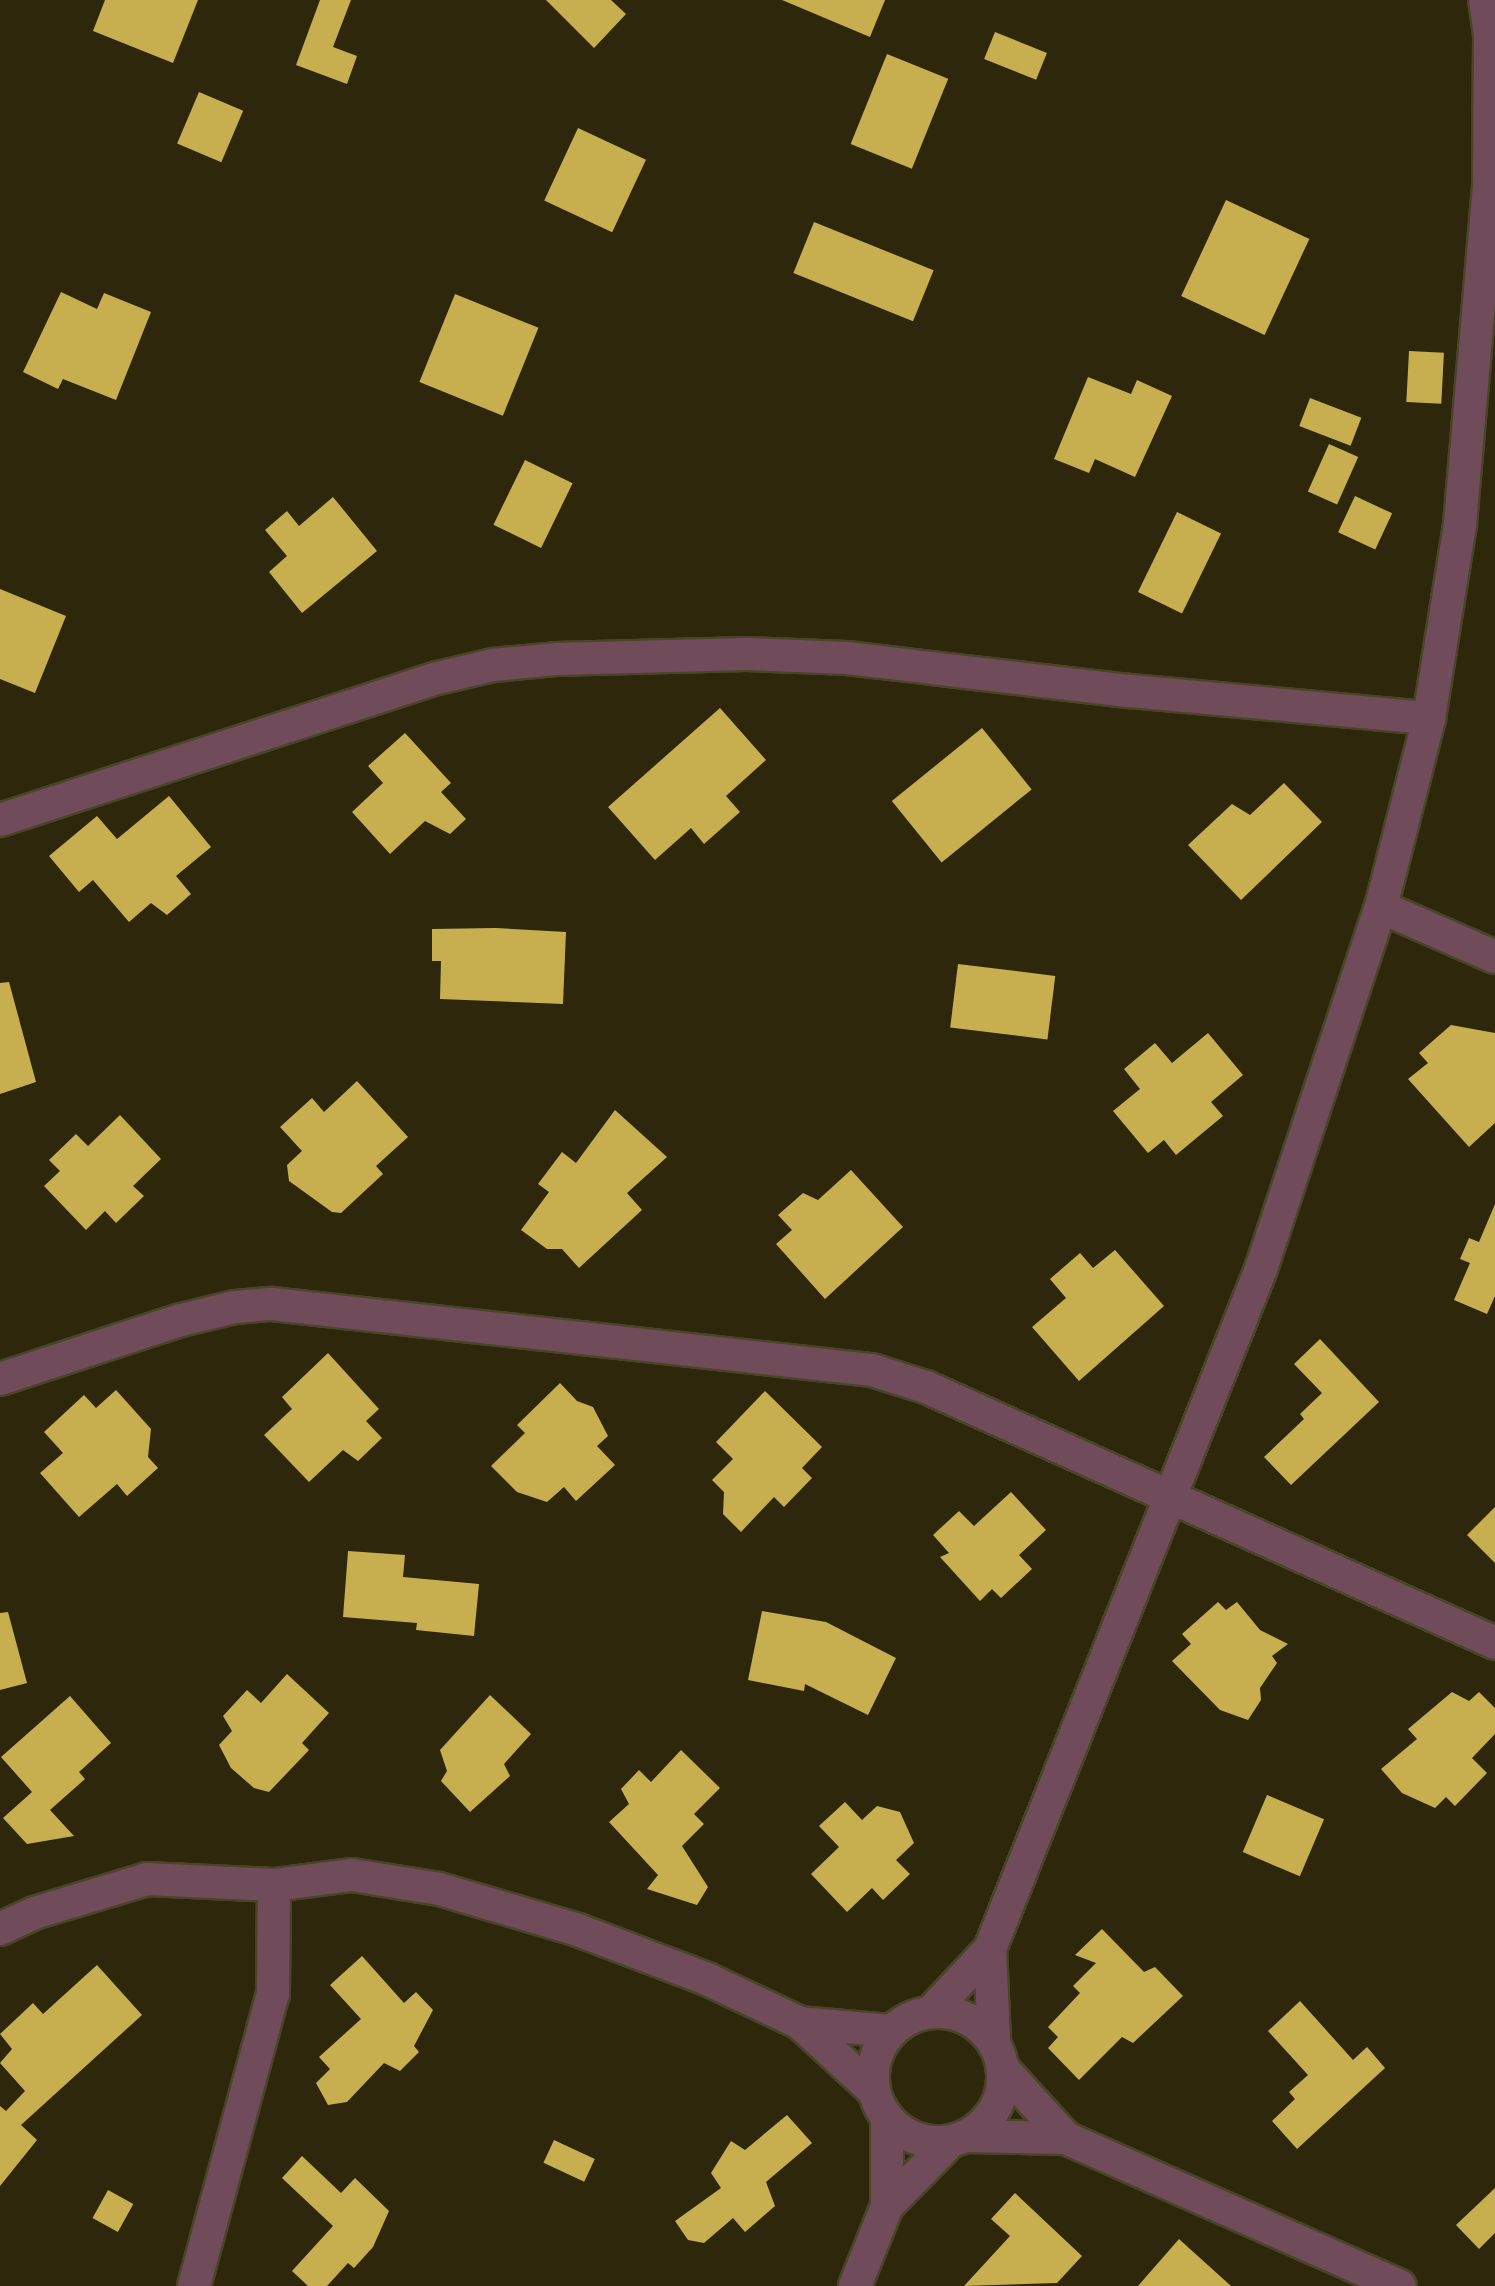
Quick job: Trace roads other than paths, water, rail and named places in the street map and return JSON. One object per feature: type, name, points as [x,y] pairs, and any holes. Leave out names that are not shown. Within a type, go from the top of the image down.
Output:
[{"type":"lane","points":[[931,2012],[990,1949],[1261,1268],[1382,906],[1429,718],[1462,505],[1489,183],[1492,35],[1485,0]]},
{"type":"lane","points":[[0,820],[438,678],[493,665],[556,659],[748,654],[848,658],[1130,691],[1429,718]]},
{"type":"lane","points":[[1382,906],[1495,957]]},
{"type":"lane","points":[[0,1379],[234,1307],[303,1304],[872,1370],[926,1387],[1495,1643]]},
{"type":"lane","points":[[0,1929],[34,1913],[147,1880],[274,1885],[352,1875],[439,1889],[578,1930],[707,1979],[800,2023],[874,2091]]},
{"type":"lane","points":[[194,2286],[273,1994],[274,1885]]},
{"type":"lane","points":[[887,2206],[995,2110],[999,2055],[990,1949]]},
{"type":"lane","points":[[855,2286],[887,2206],[887,2121],[874,2091],[873,2069],[892,2031],[910,2018],[931,2012],[971,2020],[1066,2138]]},
{"type":"lane","points":[[800,2023],[892,2031]]},
{"type":"lane","points":[[887,2121],[913,2138],[1066,2138],[1400,2286]]}]
